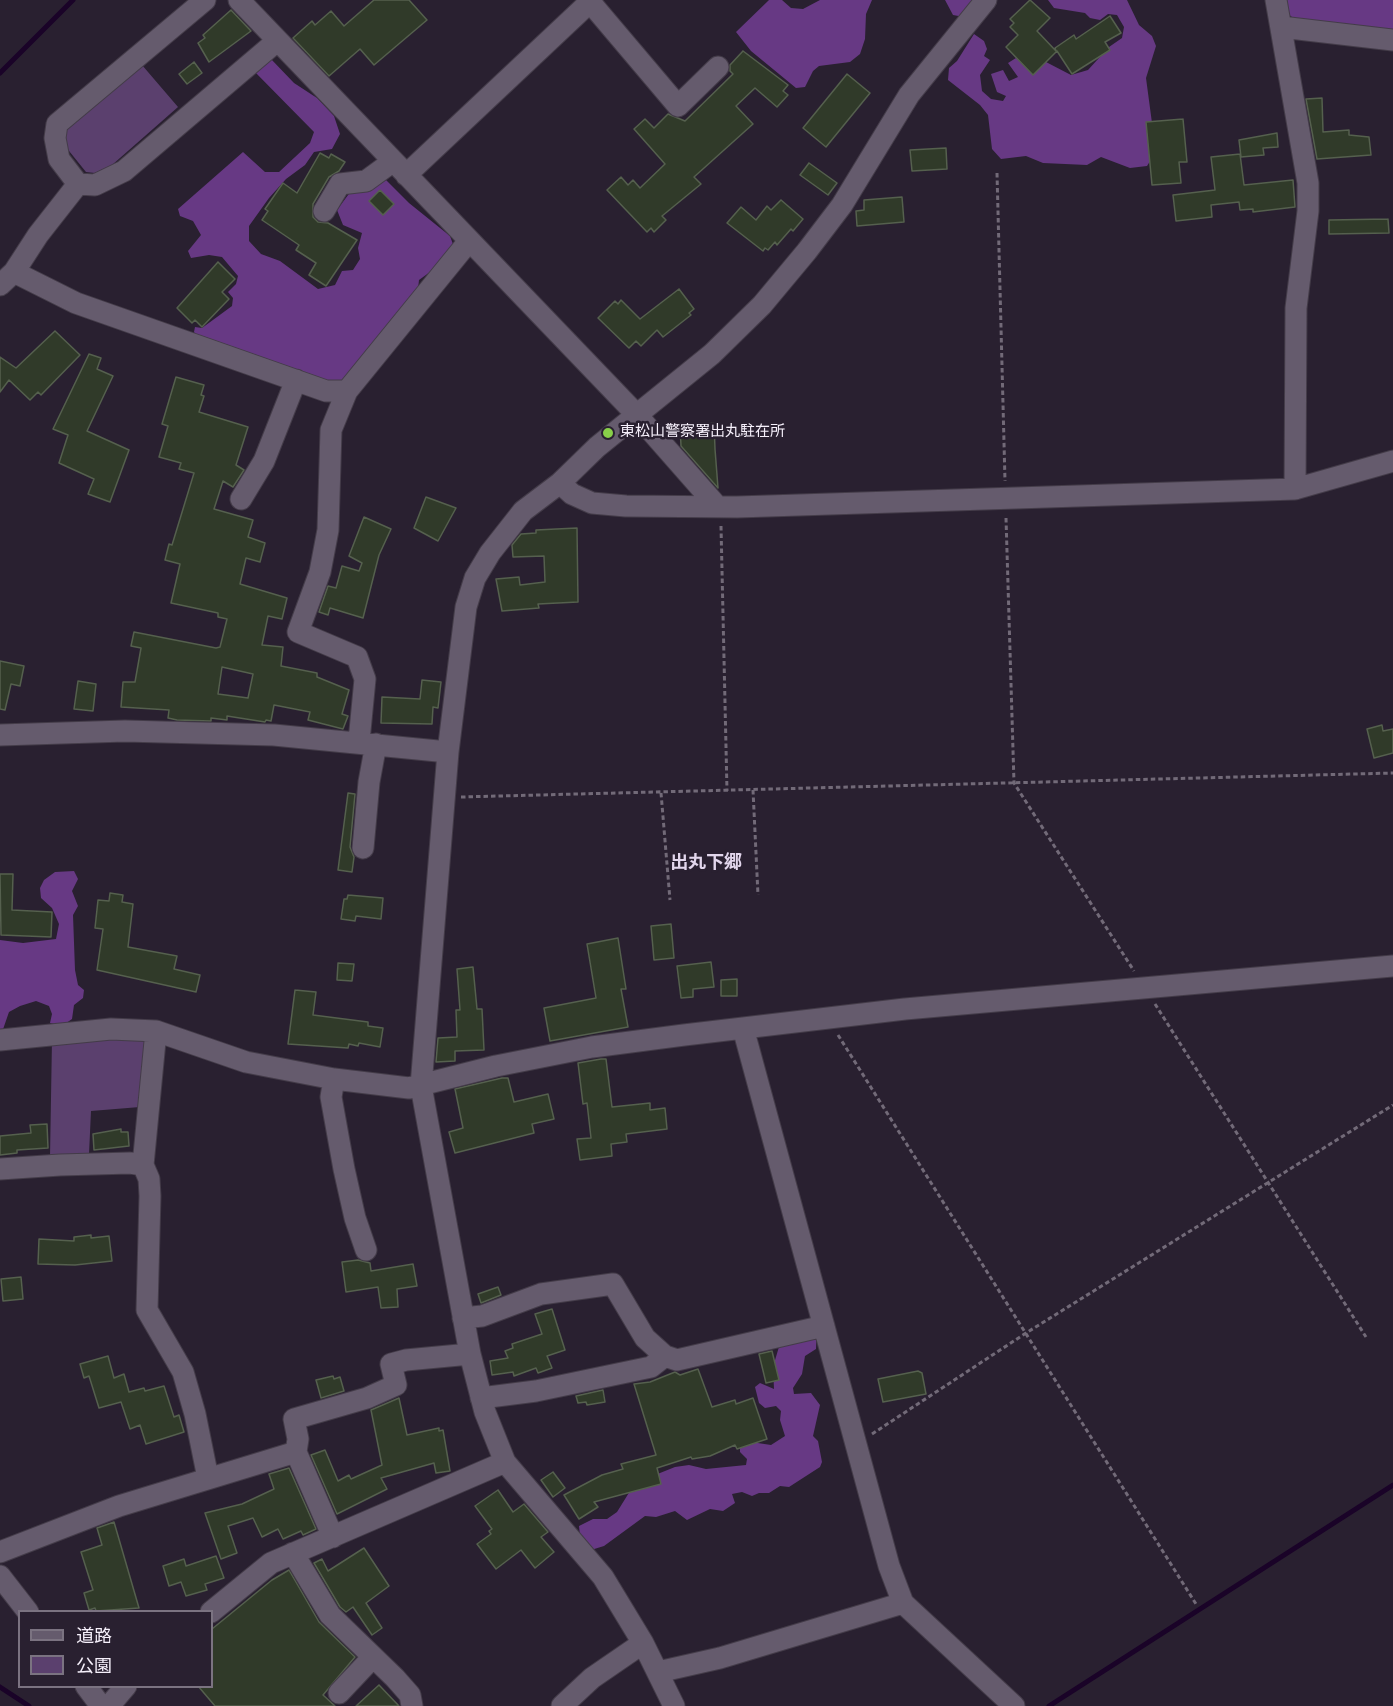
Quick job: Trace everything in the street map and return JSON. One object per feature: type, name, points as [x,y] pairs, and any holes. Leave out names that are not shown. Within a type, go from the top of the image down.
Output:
[{"type":"street","points":[[205,0],[57,124],[55,138],[59,159],[78,184],[95,185],[124,171],[277,41]]},
{"type":"street","points":[[239,0],[636,414],[718,506]]},
{"type":"street","points":[[674,1706],[643,1642],[603,1577],[505,1462],[481,1398],[463,1318],[421,1086],[448,752],[466,607],[474,578],[490,552],[523,511],[560,483],[636,414],[712,354],[762,305],[842,205],[909,95],[986,0]]},
{"type":"street","points":[[1276,0],[1308,183],[1308,211],[1296,309],[1295,489]]},
{"type":"street","points":[[324,211],[340,184],[366,181],[399,169],[591,1],[678,106],[718,67]]},
{"type":"street","points":[[1281,27],[1393,40]]},
{"type":"street","points":[[78,184],[7,279],[326,392],[347,392]]},
{"type":"street","points":[[363,848],[369,782],[365,679],[357,657],[298,632],[320,572],[328,530],[332,430],[347,392],[469,241]]},
{"type":"street","points":[[241,499],[264,461],[296,380]]},
{"type":"street","points":[[560,483],[572,494],[592,503],[626,506],[718,506],[1295,489],[1392,465]]},
{"type":"street","points":[[0,735],[125,731],[274,735],[448,752]]},
{"type":"street","points":[[0,1040],[111,1029],[156,1031],[246,1062],[334,1079],[409,1088],[496,1066],[592,1047],[743,1028],[828,1018],[1393,966]]},
{"type":"street","points":[[743,1028],[889,1566],[903,1603],[1014,1706]]},
{"type":"street","points":[[156,1031],[143,1165],[149,1179],[150,1196],[147,1310],[183,1372],[195,1414],[207,1478]]},
{"type":"street","points":[[334,1079],[332,1098],[344,1169],[355,1218],[366,1250]]},
{"type":"street","points":[[0,1169],[84,1164],[143,1165]]},
{"type":"street","points":[[463,1318],[482,1316],[541,1294],[613,1284],[645,1338],[665,1356],[677,1360],[824,1326]]},
{"type":"street","points":[[333,1537],[296,1452],[298,1438],[294,1419],[367,1398],[396,1385],[391,1365],[406,1360],[470,1354]]},
{"type":"street","points":[[481,1398],[536,1391],[651,1367],[665,1356]]},
{"type":"street","points":[[0,1552],[119,1506],[296,1452]]},
{"type":"street","points":[[212,1610],[271,1563],[505,1462]]},
{"type":"street","points":[[293,1553],[330,1615],[410,1695],[412,1706]]},
{"type":"street","points":[[0,1576],[27,1610]]},
{"type":"street","points":[[658,1672],[720,1658],[903,1603]]},
{"type":"street","points":[[562,1706],[592,1678],[643,1642]]},
{"type":"street","points":[[339,1693],[372,1658]]},
{"type":"street","points":[[88,1688],[101,1706]]},
{"type":"street","points":[[109,1706],[124,1688]]},
{"type":"path","points":[[997,173],[1014,783],[1366,1337]]},
{"type":"path","points":[[718,506],[727,791]]},
{"type":"path","points":[[445,794],[470,797],[661,793],[1393,773]]},
{"type":"path","points":[[753,790],[758,895]]},
{"type":"path","points":[[661,793],[670,900]]},
{"type":"path","points":[[828,1018],[1196,1605]]},
{"type":"path","points":[[856,1444],[1026,1333],[1393,1105]]},
{"type":"green space","points":[[142,65],[178,107],[112,165],[95,173],[86,172],[61,141],[61,135]]},
{"type":"green space","points":[[145,1037],[140,1107],[91,1111],[89,1154],[50,1157],[52,1039]]},
{"type":"shaded area","points":[[769,0],[782,0],[791,8],[803,9],[820,0],[872,0],[866,14],[865,39],[860,54],[850,62],[819,66],[813,71],[805,87],[796,88],[751,51],[736,32]]},
{"type":"shaded area","points":[[945,0],[976,0],[964,17],[953,15]]},
{"type":"shaded area","points":[[1048,0],[1127,0],[1139,25],[1152,36],[1156,46],[1146,78],[1152,123],[1152,158],[1147,166],[1130,168],[1101,157],[1087,165],[1043,163],[1026,156],[1001,159],[992,149],[988,115],[980,105],[948,80],[949,68],[957,61],[974,34],[984,41],[987,49],[984,56],[990,60],[980,75],[982,91],[991,99],[1003,101],[1006,96],[997,92],[991,74],[1003,70],[1009,81],[1018,77],[1008,63],[1016,58],[1029,62],[1046,62],[1071,75],[1088,70],[1109,47],[1122,38],[1124,27],[1117,15],[1108,14],[1100,20],[1090,18],[1085,13],[1054,8]]},
{"type":"shaded area","points":[[1287,0],[1393,0],[1393,35],[1301,24],[1288,14]]},
{"type":"shaded area","points":[[271,59],[294,83],[317,98],[334,116],[340,134],[332,149],[314,152],[305,165],[286,179],[249,226],[249,241],[261,254],[280,261],[318,289],[335,285],[342,271],[353,270],[360,259],[358,248],[362,233],[343,225],[337,210],[351,191],[384,178],[409,203],[450,236],[454,247],[441,264],[419,280],[418,289],[343,388],[197,337],[194,332],[195,327],[202,328],[232,306],[233,298],[228,292],[236,284],[238,276],[222,257],[209,255],[191,258],[188,251],[201,235],[193,221],[180,216],[178,209],[243,152],[265,172],[279,172],[310,143],[314,132],[253,70]]},
{"type":"shaded area","points":[[74,871],[78,879],[72,891],[78,906],[73,915],[75,970],[78,985],[84,990],[83,998],[74,1005],[72,1019],[62,1026],[50,1023],[52,1014],[49,1006],[36,1001],[20,1006],[9,1012],[0,1038],[0,940],[23,943],[56,939],[59,924],[52,908],[41,898],[40,888],[44,880],[55,872]]},
{"type":"shaded area","points":[[817,1323],[816,1349],[805,1356],[802,1374],[793,1388],[794,1394],[811,1393],[820,1405],[813,1436],[818,1441],[822,1462],[820,1467],[789,1487],[780,1486],[769,1493],[752,1496],[742,1492],[732,1494],[735,1503],[723,1511],[710,1509],[687,1520],[675,1511],[656,1517],[645,1516],[604,1546],[591,1550],[580,1536],[579,1526],[593,1519],[607,1519],[617,1512],[635,1483],[675,1467],[689,1465],[706,1469],[746,1465],[747,1459],[740,1452],[740,1445],[751,1442],[771,1445],[785,1436],[780,1420],[781,1411],[776,1406],[765,1408],[759,1403],[755,1387],[760,1383],[774,1389],[773,1367],[781,1340]]},
{"type":"building","points":[[374,0],[409,0],[427,20],[374,65],[360,49],[329,76],[293,38],[312,21],[315,25],[331,11],[344,26]]},
{"type":"building","points":[[1030,0],[1050,18],[1037,31],[1056,51],[1055,48],[1074,35],[1076,39],[1110,16],[1121,33],[1105,42],[1110,50],[1072,74],[1057,51],[1033,75],[1006,47],[1018,35],[1010,27],[1014,23],[1010,19]]},
{"type":"building","points":[[231,10],[251,31],[209,62],[198,43],[205,38],[203,35]]},
{"type":"building","points":[[743,51],[788,85],[783,91],[788,95],[777,107],[755,88],[736,106],[753,124],[694,177],[701,184],[662,216],[666,220],[654,232],[651,228],[647,232],[607,190],[621,177],[628,185],[633,180],[640,188],[665,164],[634,129],[645,119],[654,128],[668,114],[685,121],[733,74],[730,71],[730,65]]},
{"type":"building","points":[[194,62],[202,73],[187,84],[179,74]]},
{"type":"building","points":[[847,74],[870,93],[826,147],[803,128]]},
{"type":"building","points":[[1322,98],[1323,132],[1349,130],[1349,135],[1369,137],[1371,155],[1317,159],[1306,99]]},
{"type":"building","points":[[1183,119],[1187,162],[1179,162],[1181,183],[1152,185],[1146,122]]},
{"type":"building","points":[[1277,133],[1278,147],[1263,148],[1264,155],[1241,157],[1239,140]]},
{"type":"building","points":[[946,148],[947,169],[912,171],[910,150]]},
{"type":"building","points":[[320,153],[329,158],[331,154],[345,162],[339,171],[329,177],[313,204],[313,217],[318,222],[328,223],[357,240],[326,286],[309,275],[316,263],[296,250],[299,245],[262,220],[268,211],[265,209],[283,183],[297,193]]},
{"type":"building","points":[[1240,154],[1244,185],[1293,180],[1295,207],[1253,212],[1253,209],[1240,210],[1239,202],[1211,205],[1212,217],[1176,221],[1173,195],[1215,190],[1211,157]]},
{"type":"building","points":[[809,163],[837,183],[828,195],[800,175]]},
{"type":"building","points":[[380,190],[394,204],[383,215],[369,201]]},
{"type":"building","points":[[902,197],[904,222],[857,226],[856,211],[864,210],[864,200]]},
{"type":"building","points":[[781,200],[803,219],[793,231],[791,229],[777,245],[775,242],[768,250],[765,248],[763,251],[727,223],[741,207],[756,220],[767,206],[771,210]]},
{"type":"building","points":[[1388,219],[1389,233],[1329,234],[1329,220]]},
{"type":"building","points":[[218,262],[235,279],[222,292],[229,299],[202,327],[195,320],[192,323],[177,308]]},
{"type":"building","points":[[679,289],[694,309],[689,313],[691,315],[663,337],[657,330],[641,346],[636,341],[629,348],[598,318],[615,301],[618,304],[621,300],[640,319]]},
{"type":"building","points":[[55,331],[80,355],[41,395],[38,392],[30,400],[9,380],[0,392],[0,357],[16,368]]},
{"type":"building","points":[[89,354],[101,358],[97,369],[113,376],[87,431],[129,450],[110,502],[88,494],[94,479],[59,463],[68,435],[53,429]]},
{"type":"building","points":[[176,377],[204,385],[201,395],[204,396],[199,412],[248,427],[236,465],[244,470],[233,487],[223,481],[214,509],[253,520],[248,537],[265,543],[260,562],[246,558],[240,584],[287,598],[282,619],[268,616],[262,645],[283,647],[281,666],[317,673],[317,677],[349,690],[342,714],[348,716],[343,729],[308,720],[310,712],[274,705],[271,721],[266,720],[265,722],[227,716],[227,720],[211,718],[211,721],[177,720],[168,718],[169,710],[121,707],[123,682],[135,682],[141,648],[131,646],[134,632],[216,648],[220,647],[227,619],[218,617],[218,613],[171,603],[180,564],[165,560],[169,544],[172,545],[194,473],[179,469],[181,463],[159,457],[168,426],[162,424]],"holes":[[[222,667],[253,674],[248,698],[218,694]]]},
{"type":"building","points":[[714,423],[718,488],[681,446],[680,425]]},
{"type":"building","points":[[426,497],[456,508],[438,541],[414,528]]},
{"type":"building","points":[[364,517],[391,529],[379,555],[363,618],[330,608],[328,615],[319,612],[328,586],[336,588],[342,566],[359,571],[362,563],[349,556]]},
{"type":"building","points":[[577,528],[578,602],[538,604],[539,608],[502,611],[496,579],[519,577],[520,585],[545,582],[544,556],[513,557],[512,545],[521,534],[536,533],[536,530]]},
{"type":"building","points":[[0,661],[24,666],[20,686],[11,684],[5,710],[0,709]]},
{"type":"building","points":[[422,680],[441,682],[438,708],[433,707],[432,724],[381,723],[382,697],[420,699]]},
{"type":"building","points":[[78,681],[96,684],[93,711],[74,709]]},
{"type":"building","points":[[1382,725],[1383,731],[1393,729],[1393,753],[1374,758],[1367,729]]},
{"type":"building","points":[[348,793],[355,794],[350,847],[354,857],[352,872],[338,870]]},
{"type":"building","points":[[0,874],[13,874],[12,910],[52,912],[51,937],[1,935]]},
{"type":"building","points":[[110,893],[123,895],[122,902],[133,904],[128,947],[177,956],[174,969],[200,975],[196,992],[97,970],[103,929],[95,928],[98,900],[109,901]]},
{"type":"building","points":[[348,895],[383,898],[381,919],[356,916],[355,921],[341,919],[344,899],[347,899]]},
{"type":"building","points":[[671,924],[674,958],[654,960],[651,926]]},
{"type":"building","points":[[618,938],[626,989],[621,989],[628,1027],[550,1041],[544,1008],[596,998],[587,944]]},
{"type":"building","points":[[711,962],[714,987],[693,989],[693,997],[681,998],[677,966]]},
{"type":"building","points":[[338,963],[354,964],[352,981],[337,980]]},
{"type":"building","points":[[473,967],[477,1009],[482,1009],[484,1050],[455,1051],[455,1061],[436,1062],[438,1038],[457,1037],[456,1010],[460,1010],[457,969]]},
{"type":"building","points":[[737,979],[737,996],[721,996],[721,980]]},
{"type":"building","points":[[295,990],[316,992],[313,1015],[368,1022],[368,1026],[383,1028],[380,1047],[359,1043],[358,1046],[349,1044],[348,1048],[288,1044]]},
{"type":"building","points":[[606,1059],[612,1107],[650,1103],[650,1110],[665,1108],[667,1129],[626,1134],[627,1142],[611,1144],[612,1156],[580,1160],[577,1139],[591,1138],[587,1103],[583,1104],[578,1063]]},
{"type":"building","points":[[508,1078],[514,1102],[548,1094],[554,1119],[532,1124],[534,1133],[455,1153],[449,1132],[463,1128],[455,1089]]},
{"type":"building","points":[[47,1124],[48,1148],[17,1150],[17,1153],[0,1155],[0,1136],[31,1133],[30,1125]]},
{"type":"building","points":[[121,1129],[121,1132],[128,1132],[129,1146],[94,1150],[93,1134]]},
{"type":"building","points":[[91,1235],[91,1238],[109,1236],[112,1261],[75,1265],[38,1264],[39,1239],[74,1241],[74,1237]]},
{"type":"building","points":[[358,1260],[370,1263],[371,1271],[413,1264],[417,1286],[397,1289],[398,1307],[381,1308],[378,1287],[346,1292],[342,1262]]},
{"type":"building","points":[[21,1277],[23,1299],[3,1301],[1,1279]]},
{"type":"building","points":[[498,1287],[501,1295],[481,1303],[478,1294]]},
{"type":"building","points":[[552,1309],[565,1350],[547,1356],[552,1368],[538,1373],[536,1368],[514,1376],[513,1372],[492,1375],[490,1361],[508,1358],[505,1351],[513,1348],[512,1344],[542,1334],[535,1314]]},
{"type":"building","points":[[772,1351],[779,1380],[766,1383],[759,1354]]},
{"type":"building","points":[[108,1356],[114,1378],[124,1374],[129,1392],[164,1386],[174,1417],[179,1415],[184,1432],[146,1444],[140,1425],[130,1429],[121,1402],[99,1408],[89,1376],[84,1378],[80,1364]]},
{"type":"building","points":[[698,1369],[712,1407],[735,1400],[736,1404],[753,1398],[767,1439],[737,1449],[735,1445],[710,1456],[692,1459],[691,1457],[657,1468],[661,1484],[594,1502],[598,1507],[579,1519],[564,1495],[602,1475],[623,1469],[621,1464],[656,1455],[634,1384],[650,1382],[675,1372],[680,1375]]},
{"type":"building","points":[[918,1371],[922,1373],[926,1394],[883,1402],[878,1379]]},
{"type":"building","points":[[333,1376],[334,1379],[340,1377],[344,1391],[321,1398],[316,1380]]},
{"type":"building","points":[[603,1390],[605,1402],[587,1405],[586,1402],[578,1403],[576,1396]]},
{"type":"building","points":[[399,1398],[407,1435],[439,1428],[439,1431],[443,1430],[450,1471],[436,1473],[434,1463],[381,1478],[387,1489],[337,1514],[311,1455],[325,1450],[338,1481],[349,1475],[351,1479],[382,1465],[371,1410]]},
{"type":"building","points":[[289,1468],[316,1529],[303,1535],[301,1531],[283,1539],[278,1529],[262,1537],[253,1518],[228,1526],[237,1553],[221,1559],[205,1513],[242,1504],[274,1489],[269,1474]]},
{"type":"building","points":[[553,1472],[565,1488],[553,1497],[541,1480]]},
{"type":"building","points":[[498,1490],[513,1512],[524,1504],[548,1532],[541,1537],[554,1552],[535,1568],[521,1550],[496,1569],[477,1544],[491,1534],[489,1531],[492,1529],[475,1506]]},
{"type":"building","points":[[114,1522],[139,1608],[89,1610],[84,1593],[93,1590],[81,1552],[102,1545],[97,1528]]},
{"type":"building","points":[[364,1548],[389,1586],[366,1603],[382,1628],[372,1635],[353,1607],[346,1612],[340,1607],[314,1563],[322,1559],[328,1571]]},
{"type":"building","points":[[216,1556],[224,1578],[205,1584],[207,1590],[186,1596],[181,1582],[169,1586],[163,1566],[184,1559],[186,1566]]},
{"type":"building","points":[[289,1570],[319,1622],[355,1657],[323,1695],[335,1706],[215,1706],[200,1688],[213,1688],[213,1628],[272,1580]]},
{"type":"building","points":[[379,1685],[399,1706],[356,1706]]},
{"type":"waterway","points":[[0,73],[73,0]]},
{"type":"waterway","points":[[1049,1706],[1393,1485]]},
{"type":"waterway","points":[[0,1687],[29,1706]]},
{"type":"place","name":"東松山警察署出丸駐在所","points":[[608,433]]},
{"type":"district","name":"出丸下郷","points":[[706,864]]}]
